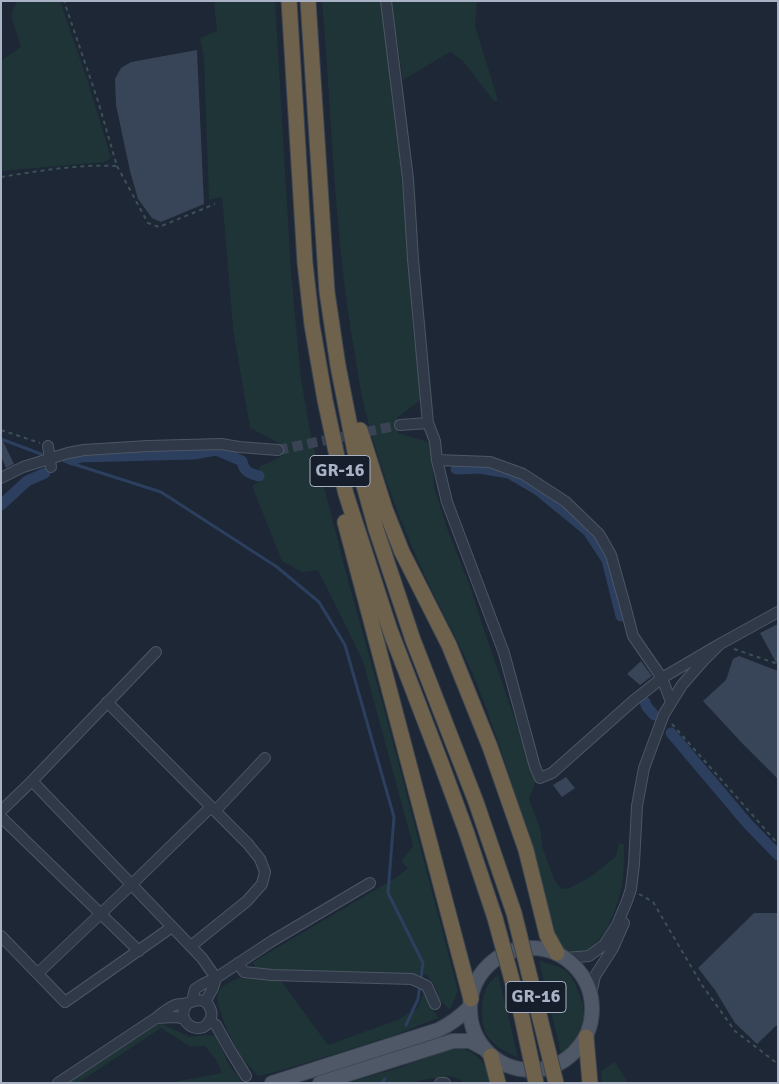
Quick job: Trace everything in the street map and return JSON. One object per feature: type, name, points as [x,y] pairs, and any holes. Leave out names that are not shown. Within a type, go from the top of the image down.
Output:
[{"type":"highway","name":"GR-16","points":[[289,1],[305,263],[312,325],[338,461],[346,494],[390,630],[466,831],[495,918],[521,1014],[536,1083]]},
{"type":"highway","name":"GR-16","points":[[308,1],[327,292],[338,366],[356,457],[376,529],[413,640],[476,802],[514,912],[556,1083]]},
{"type":"highway","points":[[338,366],[350,390],[359,428],[388,518],[402,552],[449,645],[490,747],[526,850],[547,935],[562,956]]},
{"type":"highway","points":[[338,461],[338,494],[470,1003]]},
{"type":"highway","points":[[586,1038],[590,1083]]},
{"type":"highway","points":[[487,1052],[498,1083]]},
{"type":"main road","points":[[320,1083],[454,1041],[470,1041],[506,1066],[524,1070],[543,1070],[560,1064],[575,1052],[586,1038],[591,1023],[593,1008],[591,994],[586,980],[577,968],[562,956],[539,948],[520,948],[503,955],[487,966],[476,981],[470,1003],[471,1022],[475,1035],[487,1052]]},
{"type":"main road","points":[[272,1083],[438,1030],[458,1018],[470,1003]]},
{"type":"street","points":[[386,1],[408,179],[413,259],[428,423],[435,441],[437,460],[447,502],[504,653],[534,767],[540,778],[552,773],[633,701],[662,678],[778,612]]},
{"type":"street","points":[[400,425],[428,423]]},
{"type":"street","points":[[1,478],[23,467],[51,463],[68,453],[84,450],[221,444],[278,450]]},
{"type":"street","points":[[48,446],[51,463]]},
{"type":"street","points":[[437,460],[490,462],[523,474],[566,502],[599,534],[611,555],[633,636],[662,678],[671,702]]},
{"type":"street","points":[[562,956],[589,956],[604,945],[617,925],[630,889],[634,864],[637,806],[644,768],[664,714],[671,702],[682,685],[720,644]]},
{"type":"street","points":[[1,811],[32,782],[156,652]]},
{"type":"street","points":[[107,702],[254,852],[260,859],[265,872],[262,884],[247,900],[190,946]]},
{"type":"street","points":[[38,974],[265,758]]},
{"type":"street","points":[[32,782],[202,958],[216,978]]},
{"type":"street","points":[[1,817],[139,951]]},
{"type":"street","points":[[58,1083],[176,1004],[190,1002],[201,1000],[205,1002],[210,1008],[211,1017],[203,1027],[194,1028],[186,1023],[184,1019],[184,1010],[190,1002],[195,989],[370,883]]},
{"type":"street","points":[[591,994],[595,976],[613,948],[626,917],[627,901]]},
{"type":"street","points":[[1,936],[65,1002],[172,927]]},
{"type":"street","points":[[238,963],[244,972],[272,975],[412,979],[427,986],[435,1004]]},
{"type":"street","points":[[205,1002],[216,978]]},
{"type":"street","points":[[156,1018],[176,1017],[184,1019]]},
{"type":"street","points":[[209,1021],[216,1025],[246,1076]]},
{"type":"street","points":[[440,1083],[445,1083]]},
{"type":"path","points":[[64,1],[118,166],[148,223],[159,227],[215,204]]},
{"type":"path","points":[[1,177],[82,166],[118,166]]},
{"type":"path","points":[[1,430],[48,446]]},
{"type":"path","points":[[720,644],[778,664]]},
{"type":"path","points":[[664,714],[680,735],[778,844]]},
{"type":"path","points":[[630,889],[653,902],[702,985],[735,1031],[778,1064]]},
{"type":"green space","points":[[17,1],[60,1],[88,82],[111,158],[104,162],[1,171],[1,59],[21,47],[11,15]]},
{"type":"green space","points":[[214,1],[275,1],[291,272],[301,379],[311,436],[458,991],[450,1010],[440,1000],[433,982],[426,975],[256,969],[253,962],[397,877],[408,868],[401,862],[413,846],[363,661],[318,570],[302,572],[282,561],[252,486],[262,480],[259,467],[281,457],[277,442],[250,428],[233,329],[222,197],[209,200],[204,58],[200,38],[217,31]]},
{"type":"green space","points":[[322,1],[380,1],[393,89],[406,226],[413,330],[422,399],[397,418],[398,433],[431,443],[434,487],[447,528],[471,589],[536,781],[529,799],[540,828],[542,846],[555,881],[562,889],[567,889],[592,876],[616,856],[619,843],[624,844],[623,879],[611,920],[598,941],[591,948],[582,952],[572,952],[556,942],[520,812],[489,716],[472,672],[432,591],[404,528],[388,486],[363,403],[347,306],[342,262]]},
{"type":"green space","points":[[391,1],[477,1],[475,25],[498,101],[494,101],[463,61],[450,52],[403,80]]},
{"type":"green space","points":[[539,961],[565,970],[571,976],[582,1001],[584,1017],[579,1032],[573,1042],[561,1053]]},
{"type":"green space","points":[[498,974],[518,1057],[506,1052],[495,1044],[489,1038],[484,1027],[482,1007],[484,995],[488,985]]},
{"type":"green space","points":[[239,978],[281,981],[328,1045],[397,1020],[417,1009],[424,992],[438,1018],[392,1036],[280,1071],[258,1076],[239,1053],[219,1007],[219,990]]},
{"type":"green space","points":[[160,1023],[190,1037],[216,1036],[229,1065],[243,1083],[169,1083],[222,1073],[216,1060],[205,1046],[189,1046],[161,1028],[78,1083],[68,1083]]},
{"type":"green space","points":[[462,1048],[474,1054],[481,1061],[491,1083],[463,1083],[461,1080],[451,1076],[410,1083],[347,1083],[395,1069],[445,1051]]},
{"type":"green space","points":[[615,1062],[628,1083],[602,1083],[601,1071]]},
{"type":"building","points":[[197,50],[204,204],[161,222],[152,218],[138,199],[116,105],[115,79],[121,68],[131,62]]},
{"type":"building","points":[[1,437],[14,464],[6,468],[1,456]]},
{"type":"building","points":[[778,624],[778,666],[760,633]]},
{"type":"building","points":[[739,656],[778,671],[778,779],[703,701],[726,680],[733,659]]},
{"type":"building","points":[[641,661],[652,676],[640,685],[627,674]]},
{"type":"building","points":[[566,777],[575,788],[562,797],[553,785]]},
{"type":"building","points":[[754,913],[778,913],[778,1024],[757,1044],[735,1023],[715,990],[698,968]]},
{"type":"waterway","points":[[1,439],[41,454]]},
{"type":"waterway","points":[[72,460],[80,457],[194,454],[216,450],[242,461],[247,472],[259,476]]},
{"type":"waterway","points":[[64,461],[161,492],[277,567],[319,602],[345,645],[394,817],[388,893],[423,963],[418,999],[406,1025]]},
{"type":"waterway","points":[[456,469],[479,468],[509,473],[538,490],[588,531],[607,560],[621,616]]},
{"type":"waterway","points":[[1,505],[27,481],[45,473]]},
{"type":"waterway","points":[[645,702],[654,715]]},
{"type":"waterway","points":[[671,733],[747,823],[778,855]]},
{"type":"waterway","points":[[382,1083],[385,1079]]},
{"type":"tunnel","points":[[278,450],[400,425]]}]
